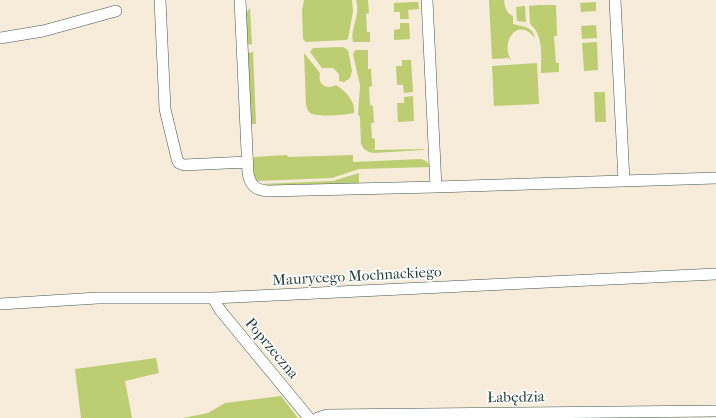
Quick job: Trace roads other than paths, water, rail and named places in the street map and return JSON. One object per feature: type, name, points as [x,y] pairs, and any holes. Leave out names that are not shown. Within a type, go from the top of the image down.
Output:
[{"type":"street","points":[[160,0],[165,109],[177,160],[179,163],[184,165],[248,162]]},
{"type":"street","points":[[240,0],[249,177],[252,184],[256,188],[263,190],[436,187],[716,178]]},
{"type":"street","points":[[427,0],[436,187]]},
{"type":"street","points":[[615,0],[624,180]]},
{"type":"street","points":[[0,38],[43,31],[116,11]]},
{"type":"street","name":"Maurycego Mochnackiego","points":[[0,304],[98,298],[213,298],[716,274]]},
{"type":"street","name":"Poprzeczna","points":[[213,298],[220,310],[309,418]]},
{"type":"street","name":"Łabędzia","points":[[318,418],[327,415],[716,411]]}]
